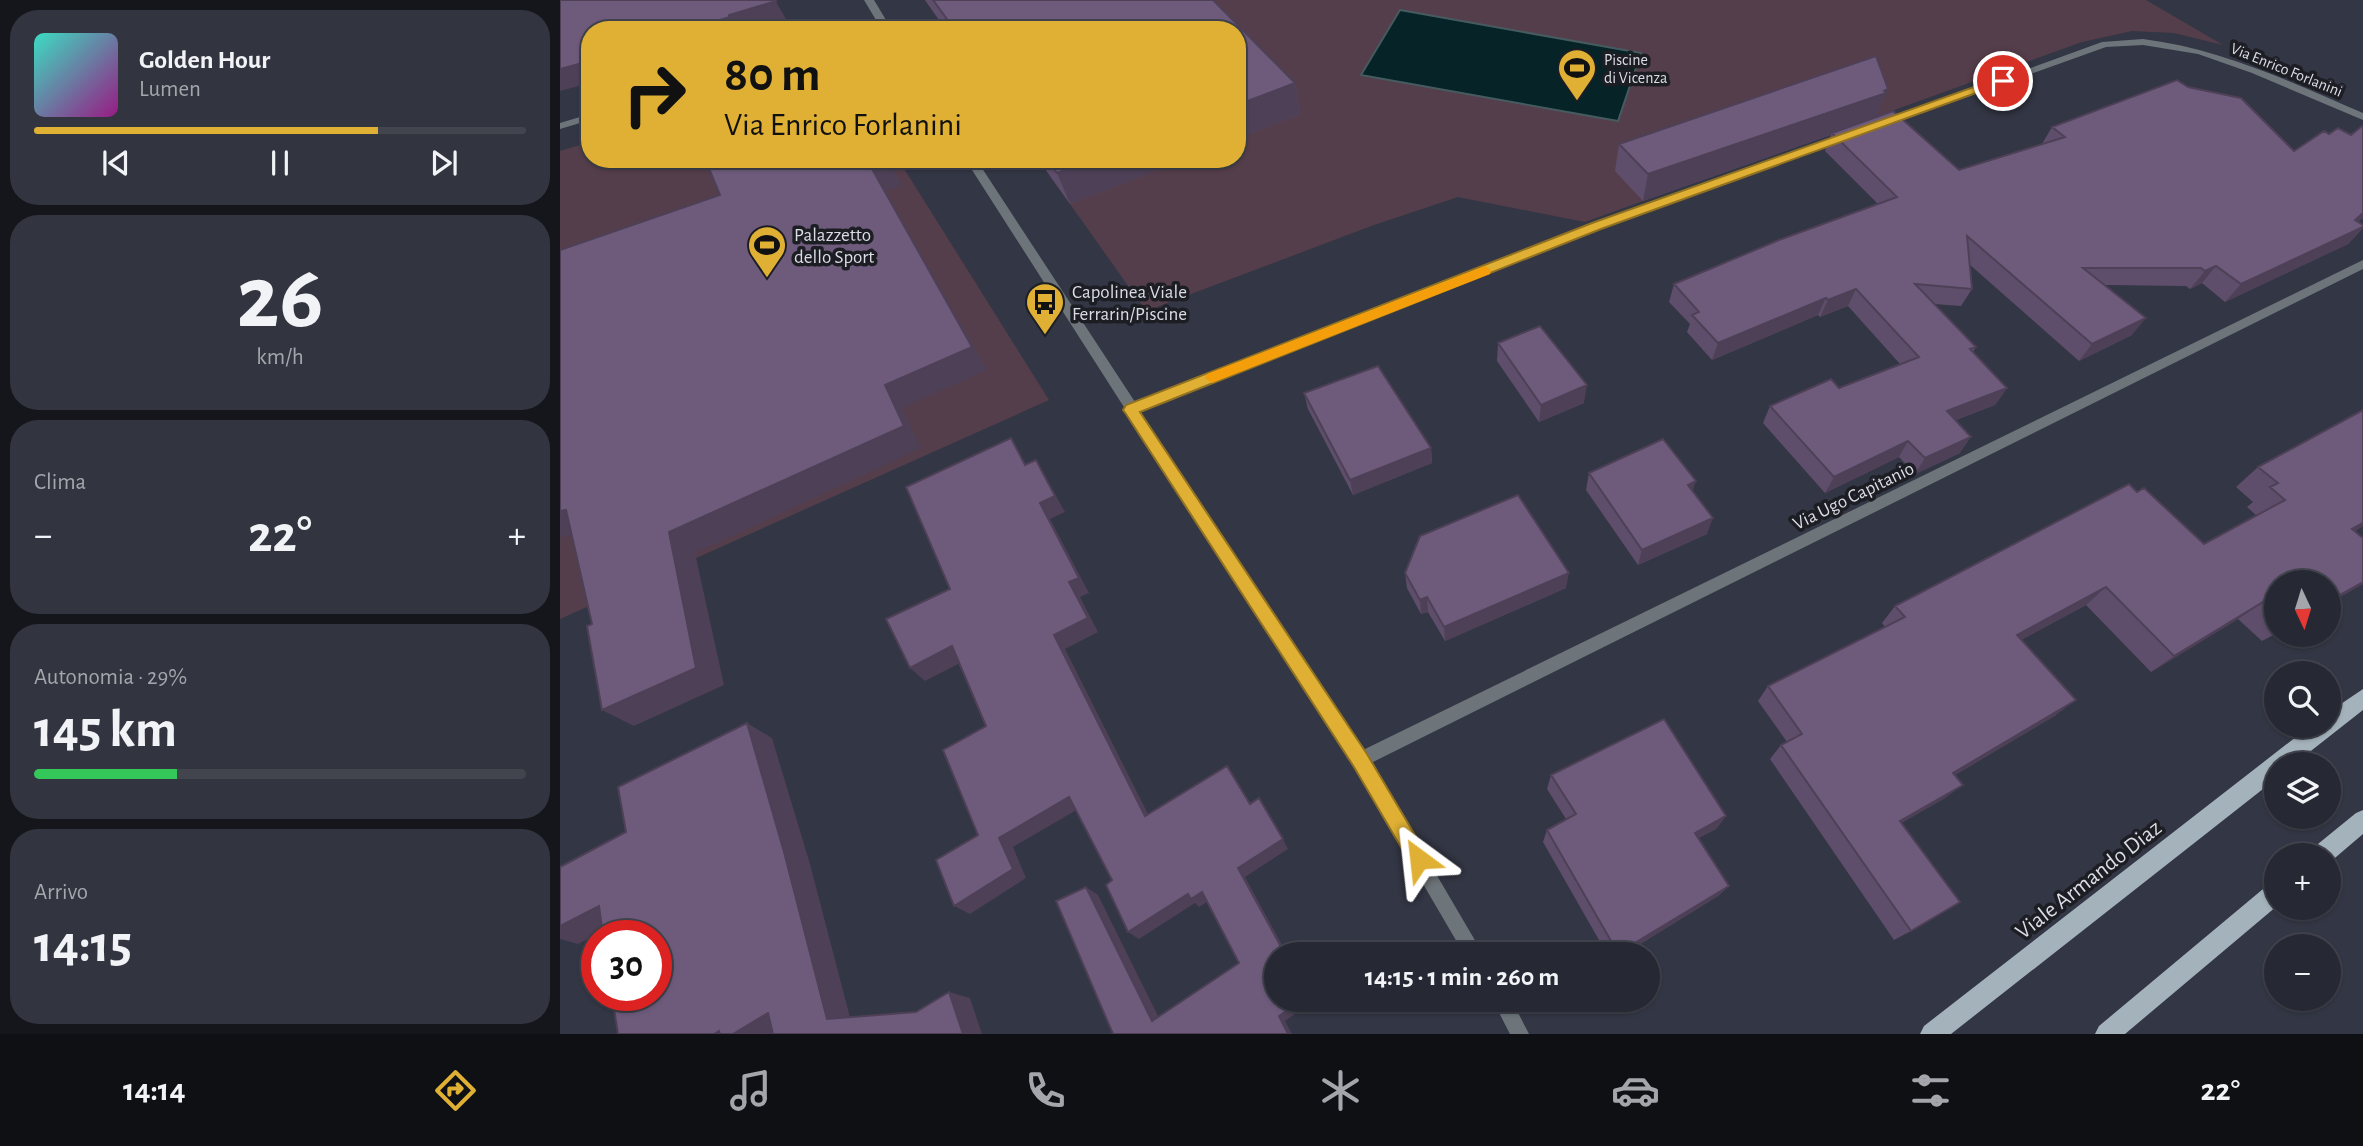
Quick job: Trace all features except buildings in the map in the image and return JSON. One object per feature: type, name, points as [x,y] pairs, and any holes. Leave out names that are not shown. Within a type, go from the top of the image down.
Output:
[{"type":"main road","name":"Viale Armando Diaz","points":[[2341,715],[2363,698]]},
{"type":"main road","name":"Viale Armando Diaz","points":[[2294,752],[2311,738]]},
{"type":"main road","name":"Viale Armando Diaz","points":[[1932,1034],[2264,775]]},
{"type":"main road","points":[[2336,843],[2363,820]]},
{"type":"main road","points":[[2107,1034],[2264,903]]},
{"type":"street","points":[[869,0],[882,21]]},
{"type":"street","name":"Via Enrico Forlanini","points":[[1870,128],[2105,44],[2142,42],[2194,52],[2253,69],[2363,117]]},
{"type":"street","points":[[560,126],[581,120]]},
{"type":"street","points":[[1131,410],[1597,226],[1857,133]]},
{"type":"street","points":[[976,168],[1360,761],[1467,942]]},
{"type":"street","name":"Via Ugo Capitanio","points":[[1360,761],[2363,264]]},
{"type":"street","points":[[1508,1012],[1520,1034]]},
{"type":"shaded area","name":"Piscine di Vicenza","points":[[925,0],[2146,0],[2223,45],[2174,33],[2132,31],[2082,42],[1585,222],[1458,197],[1374,225],[1146,311],[1044,168],[1246,168],[1246,21],[940,21]]},
{"type":"shaded area","points":[[1400,10],[1641,53],[1618,121],[1361,75]]},
{"type":"shaded area","name":"Palazzetto dello Sport","points":[[581,145],[581,168],[904,168],[1049,400],[560,619],[560,151]]},
{"type":"slow traffic","points":[[1212,378],[1485,270]]},
{"type":"place","name":"Piscine di Vicenza","points":[[1577,102]]},
{"type":"place","name":"Palazzetto dello Sport","points":[[767,279]]},
{"type":"place","name":"Capolinea Viale Ferrarin/Piscine","points":[[1045,336]]},
{"type":"route","points":[[1419,859],[1360,761],[1131,410],[1597,226],[2003,81]]}]
